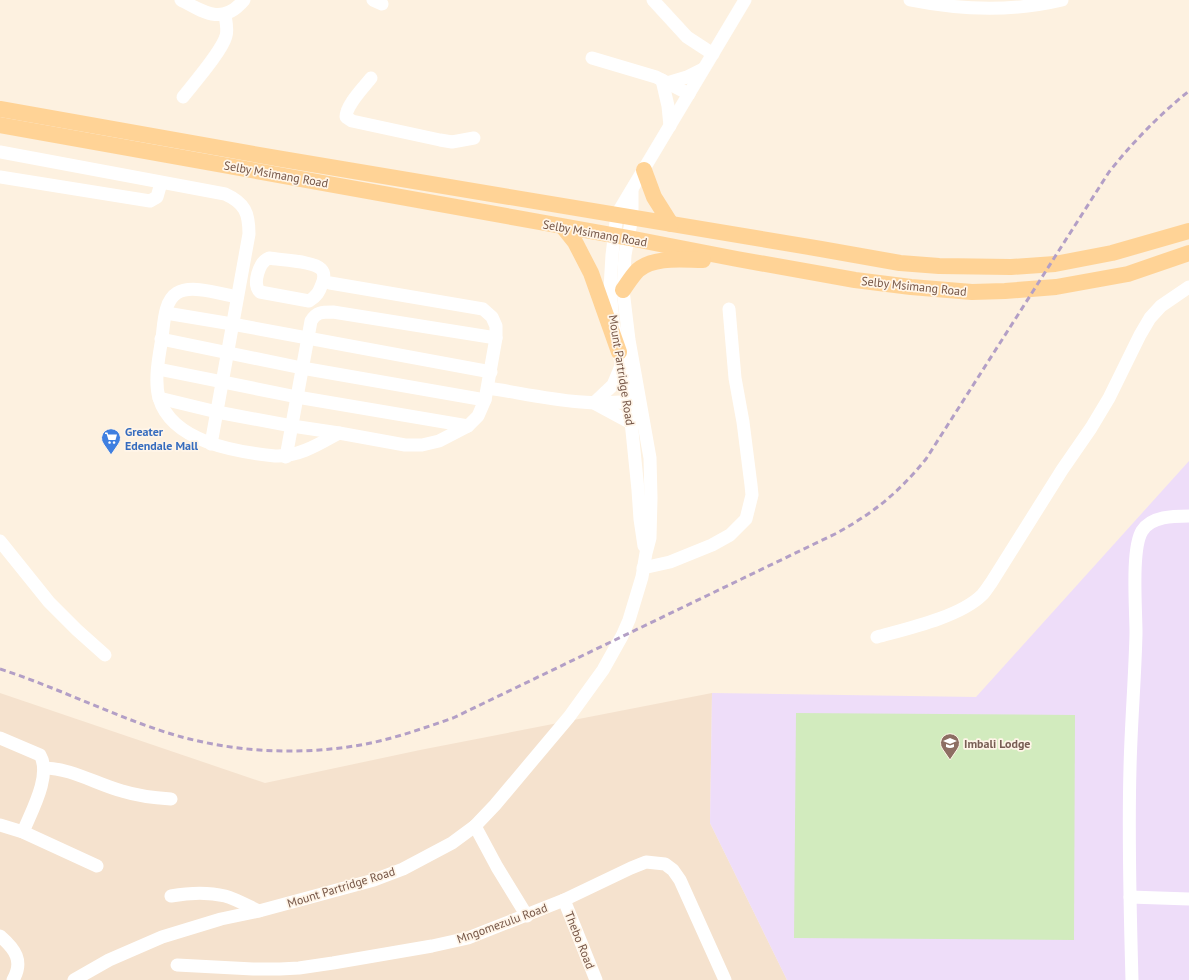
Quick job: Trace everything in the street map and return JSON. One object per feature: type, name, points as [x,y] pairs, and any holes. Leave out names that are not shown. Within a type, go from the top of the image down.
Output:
[{"type":"main road","name":"Selby Msimang Road","points":[[0,109],[282,159],[900,263],[938,266],[1010,267],[1064,263],[1112,253],[1189,231]]},
{"type":"main road","name":"Selby Msimang Road","points":[[0,125],[855,280],[911,287],[946,290],[1005,291],[1056,287],[1128,274],[1189,253]]},
{"type":"main road","points":[[644,170],[654,197],[671,224]]},
{"type":"main road","points":[[562,227],[575,242],[591,273],[620,359]]},
{"type":"main road","points":[[623,290],[632,276],[640,269],[656,262],[670,260],[737,259]]},
{"type":"street","points":[[181,0],[205,13],[216,15],[225,15],[233,11],[244,0]]},
{"type":"street","points":[[653,0],[687,37],[713,54]]},
{"type":"street","name":"Mount Partridge Road","points":[[74,980],[109,960],[162,937],[221,919],[260,911],[374,880],[404,869],[452,843],[475,826],[495,805],[569,717],[603,670],[629,620],[635,602],[650,538],[650,458],[634,401],[620,359],[613,321],[610,289],[625,216],[632,191],[745,0]]},
{"type":"street","points":[[910,0],[930,4],[970,8],[1010,8],[1045,4],[1062,0]]},
{"type":"street","points":[[183,97],[222,47],[227,36],[225,15]]},
{"type":"street","points":[[592,58],[643,73],[664,81],[689,94]]},
{"type":"street","points":[[664,81],[687,78],[703,69]]},
{"type":"street","points":[[371,78],[350,105],[346,113],[346,117],[352,121],[452,142],[474,138]]},
{"type":"street","points":[[664,81],[670,126]]},
{"type":"street","points":[[0,152],[225,194],[236,199],[243,206],[247,217],[249,234],[211,444]]},
{"type":"street","points":[[0,177],[146,201],[150,201],[157,197],[161,183]]},
{"type":"street","name":"Mount Partridge Road","points":[[621,237],[625,261],[623,290],[634,401],[631,423],[640,519],[646,554]]},
{"type":"street","points":[[269,258],[314,264],[322,269],[324,279],[318,293],[309,301],[260,292],[256,285],[260,265],[264,260],[269,258]]},
{"type":"street","points":[[159,398],[217,412],[405,445],[422,445],[439,441],[468,426],[478,416],[487,394],[496,338],[496,326],[492,316],[483,309],[330,283]]},
{"type":"street","points":[[877,637],[919,626],[944,617],[966,606],[981,596],[992,583],[1062,470],[1091,428],[1109,398],[1150,318],[1161,306],[1189,287]]},
{"type":"street","points":[[237,297],[193,289],[184,290],[172,297],[168,304],[158,369],[157,388],[159,398],[169,417],[179,428],[211,444],[264,455],[286,457],[308,450],[339,433]]},
{"type":"street","points":[[309,301],[314,316]]},
{"type":"street","points":[[643,568],[670,562],[712,545],[730,535],[746,520],[752,495],[743,422],[735,378],[729,309]]},
{"type":"street","points":[[286,457],[307,338],[311,321],[319,312],[333,312],[496,338]]},
{"type":"street","points":[[166,313],[491,372]]},
{"type":"street","points":[[162,339],[302,368],[487,394],[593,402],[634,401]]},
{"type":"street","points":[[593,402],[614,385],[620,359]]},
{"type":"street","points":[[158,369],[297,397],[468,426]]},
{"type":"street","points":[[593,402],[631,423]]},
{"type":"street","points":[[1132,980],[1130,897],[1130,769],[1136,633],[1136,560],[1138,542],[1142,530],[1148,524],[1156,520],[1171,517],[1189,516]]},
{"type":"street","points":[[0,541],[49,602],[105,655]]},
{"type":"street","points":[[0,738],[40,755],[43,759],[44,768],[39,794],[23,832]]},
{"type":"street","points":[[44,768],[59,768],[122,791],[154,798],[171,799]]},
{"type":"street","points":[[0,825],[23,832],[97,866]]},
{"type":"street","points":[[475,826],[497,867],[527,916]]},
{"type":"street","name":"Mngomezulu Road","points":[[177,965],[252,969],[299,968],[425,947],[468,938],[527,916],[646,862],[665,864],[673,870],[680,880],[725,980]]},
{"type":"street","points":[[171,896],[186,894],[216,894],[226,896],[260,911]]},
{"type":"street","points":[[1130,897],[1189,899]]},
{"type":"street","name":"Thebo Road","points":[[564,900],[596,980]]},
{"type":"street","points":[[0,936],[14,950],[17,959],[16,975],[13,980]]},
{"type":"shaded area","name":"Imbali Lodge","points":[[1189,461],[1189,980],[787,980],[710,823],[712,693],[976,697]]},
{"type":"shaded area","points":[[0,693],[265,783],[420,750],[712,693],[710,823],[787,980],[0,980]]},
{"type":"green space","points":[[796,713],[1075,715],[1074,940],[794,938]]},
{"type":"railway","points":[[0,669],[136,722],[181,737],[207,743],[260,750],[286,751],[340,748],[366,744],[399,736],[453,718],[837,533],[875,509],[886,500],[906,482],[926,459],[1109,172],[1147,129],[1189,91]]},
{"type":"place","name":"Greater Edendale Mall","points":[[111,455]]},
{"type":"place","name":"Imbali Lodge","points":[[950,760]]}]
